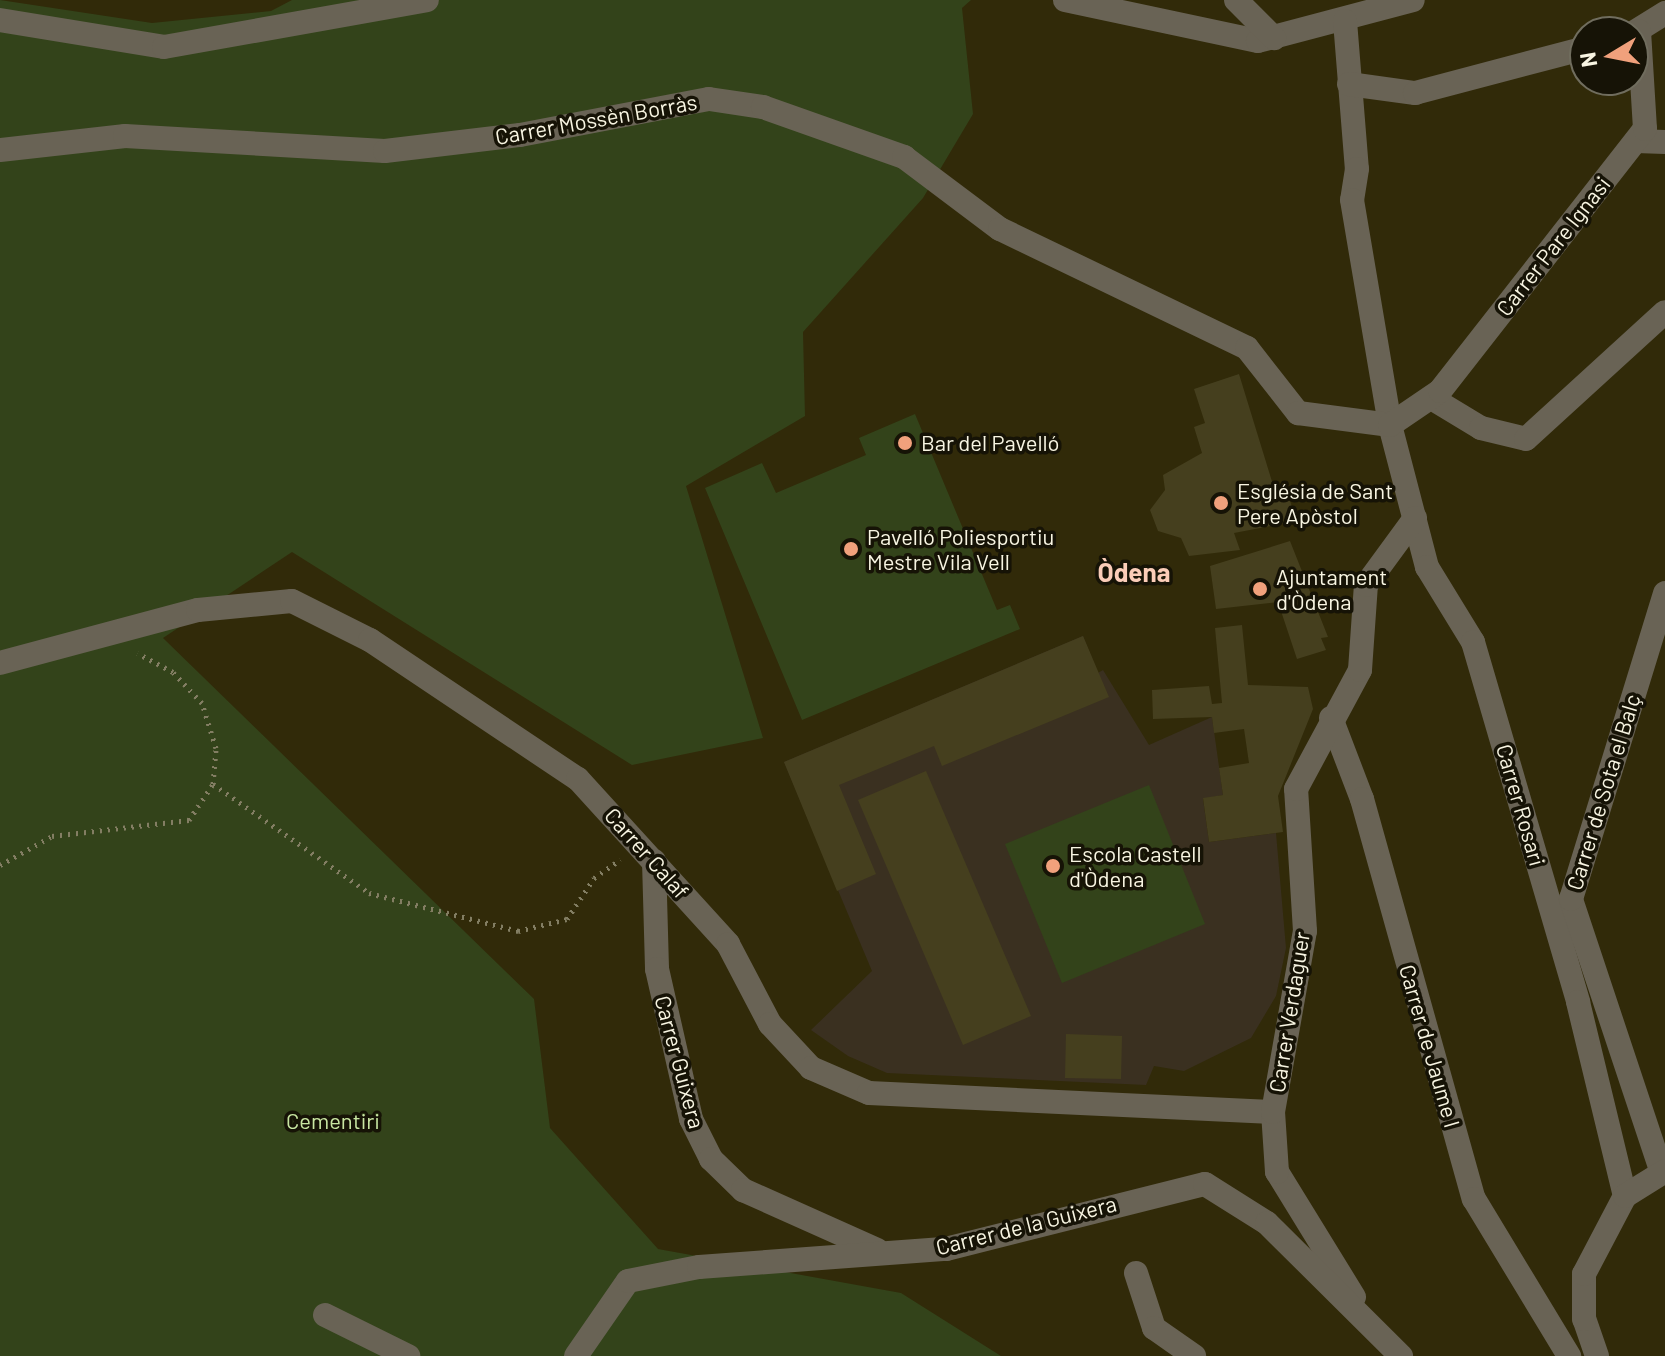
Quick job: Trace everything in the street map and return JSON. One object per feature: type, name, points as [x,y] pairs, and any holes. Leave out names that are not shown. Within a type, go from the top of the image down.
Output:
[{"type":"street","points":[[0,20],[164,47],[427,0]]},
{"type":"street","points":[[1065,0],[1150,11],[1274,38],[1345,21],[1407,1]]},
{"type":"street","points":[[1236,0],[1274,38]]},
{"type":"street","name":"Carrer Rosari","points":[[1345,21],[1352,200],[1390,425],[1427,567],[1473,642],[1578,1002],[1625,1196]]},
{"type":"street","points":[[1349,84],[1415,93],[1569,52]]},
{"type":"street","name":"Carrer Pare Ignasi","points":[[1390,425],[1433,399],[1636,141],[1645,129],[1642,96]]},
{"type":"street","name":"Carrer Mossèn Borràs","points":[[0,150],[125,136],[385,151],[520,135],[709,99],[763,107],[904,157],[1000,229],[1247,348],[1298,413],[1390,425]]},
{"type":"street","points":[[1636,141],[1665,142]]},
{"type":"street","points":[[1433,399],[1481,428],[1526,439],[1665,312]]},
{"type":"street","name":"Carrer Verdaguer","points":[[1367,1322],[1277,1172],[1273,1112],[1305,931],[1296,789],[1331,718],[1360,670],[1366,585],[1415,518]]},
{"type":"street","name":"Carrer Calaf","points":[[0,663],[111,638],[198,610],[292,601],[370,640],[578,779],[728,944],[770,1024],[811,1068],[869,1093],[1273,1112]]},
{"type":"street","name":"Carrer de Sota el Balç","points":[[1662,603],[1571,899],[1664,1172]]},
{"type":"street","name":"Carrer de Jaume I","points":[[1331,718],[1362,799],[1474,1199],[1569,1356]]},
{"type":"street","name":"Carrer Guixera","points":[[647,853],[657,969],[691,1119],[711,1159],[743,1190],[883,1252]]},
{"type":"street","points":[[1597,1356],[1584,1319],[1584,1274],[1625,1196],[1664,1172]]},
{"type":"street","name":"Carrer de la Guixera","points":[[576,1356],[628,1281],[699,1267],[946,1249],[1205,1184],[1267,1223],[1401,1356]]},
{"type":"street","points":[[1136,1273],[1154,1328],[1194,1356]]},
{"type":"street","points":[[325,1315],[408,1356]]},
{"type":"path","points":[[0,865],[52,836],[189,820],[213,784],[216,748],[202,703],[173,672],[111,638]]},
{"type":"path","points":[[213,784],[369,893],[518,931],[567,919],[594,878],[647,853]]},
{"type":"shaded area","name":"Escola Castell d'Òdena","points":[[1083,636],[1098,673],[1103,670],[1149,745],[1212,717],[1223,795],[1203,799],[1209,842],[1276,833],[1286,948],[1276,996],[1251,1038],[1184,1071],[1154,1066],[1146,1085],[887,1073],[848,1056],[811,1030],[872,971],[784,762]]},
{"type":"green space","name":"Cementiri","points":[[0,0],[152,23],[271,11],[292,0],[971,0],[962,8],[973,114],[923,198],[803,332],[805,416],[686,486],[763,738],[632,765],[292,552],[163,638],[534,999],[550,1128],[658,1249],[901,1293],[1001,1356],[0,1356]]},
{"type":"green space","name":"Pavelló Poliesportiu Mestre Vila Vell","points":[[915,414],[997,610],[1010,605],[1020,629],[802,720],[705,488],[762,463],[776,493],[866,455],[859,438]]},
{"type":"green space","points":[[1149,785],[1205,924],[1062,983],[1005,844]]},
{"type":"building","name":"Església de Sant Pere Apòstol","points":[[1239,374],[1278,501],[1289,497],[1296,521],[1234,533],[1240,550],[1189,556],[1181,538],[1158,531],[1150,510],[1165,490],[1163,475],[1202,453],[1194,427],[1205,423],[1194,389]]},
{"type":"building","name":"Ajuntament d'Òdena","points":[[1290,541],[1328,637],[1321,638],[1326,650],[1297,659],[1278,602],[1216,609],[1210,566]]},
{"type":"building","points":[[1242,625],[1248,685],[1308,687],[1313,709],[1278,796],[1283,832],[1209,842],[1203,798],[1223,795],[1219,768],[1249,763],[1244,729],[1214,733],[1212,717],[1153,719],[1152,690],[1209,686],[1212,704],[1222,703],[1215,628]]},
{"type":"building","points":[[1083,636],[1109,697],[942,766],[934,746],[839,785],[876,874],[837,891],[784,762]]},
{"type":"building","points":[[926,771],[1031,1016],[963,1045],[858,800]]},
{"type":"building","points":[[1066,1034],[1122,1036],[1121,1079],[1065,1078]]},
{"type":"place","name":"Bar del Pavelló","points":[[905,443]]},
{"type":"place","name":"Església de Sant Pere Apòstol","points":[[1221,503]]},
{"type":"place","name":"Pavelló Poliesportiu Mestre Vila Vell","points":[[851,549]]},
{"type":"place","name":"Ajuntament d'Òdena","points":[[1260,589]]},
{"type":"place","name":"Escola Castell d'Òdena","points":[[1053,866]]},
{"type":"district","name":"Òdena","points":[[1134,572]]}]
